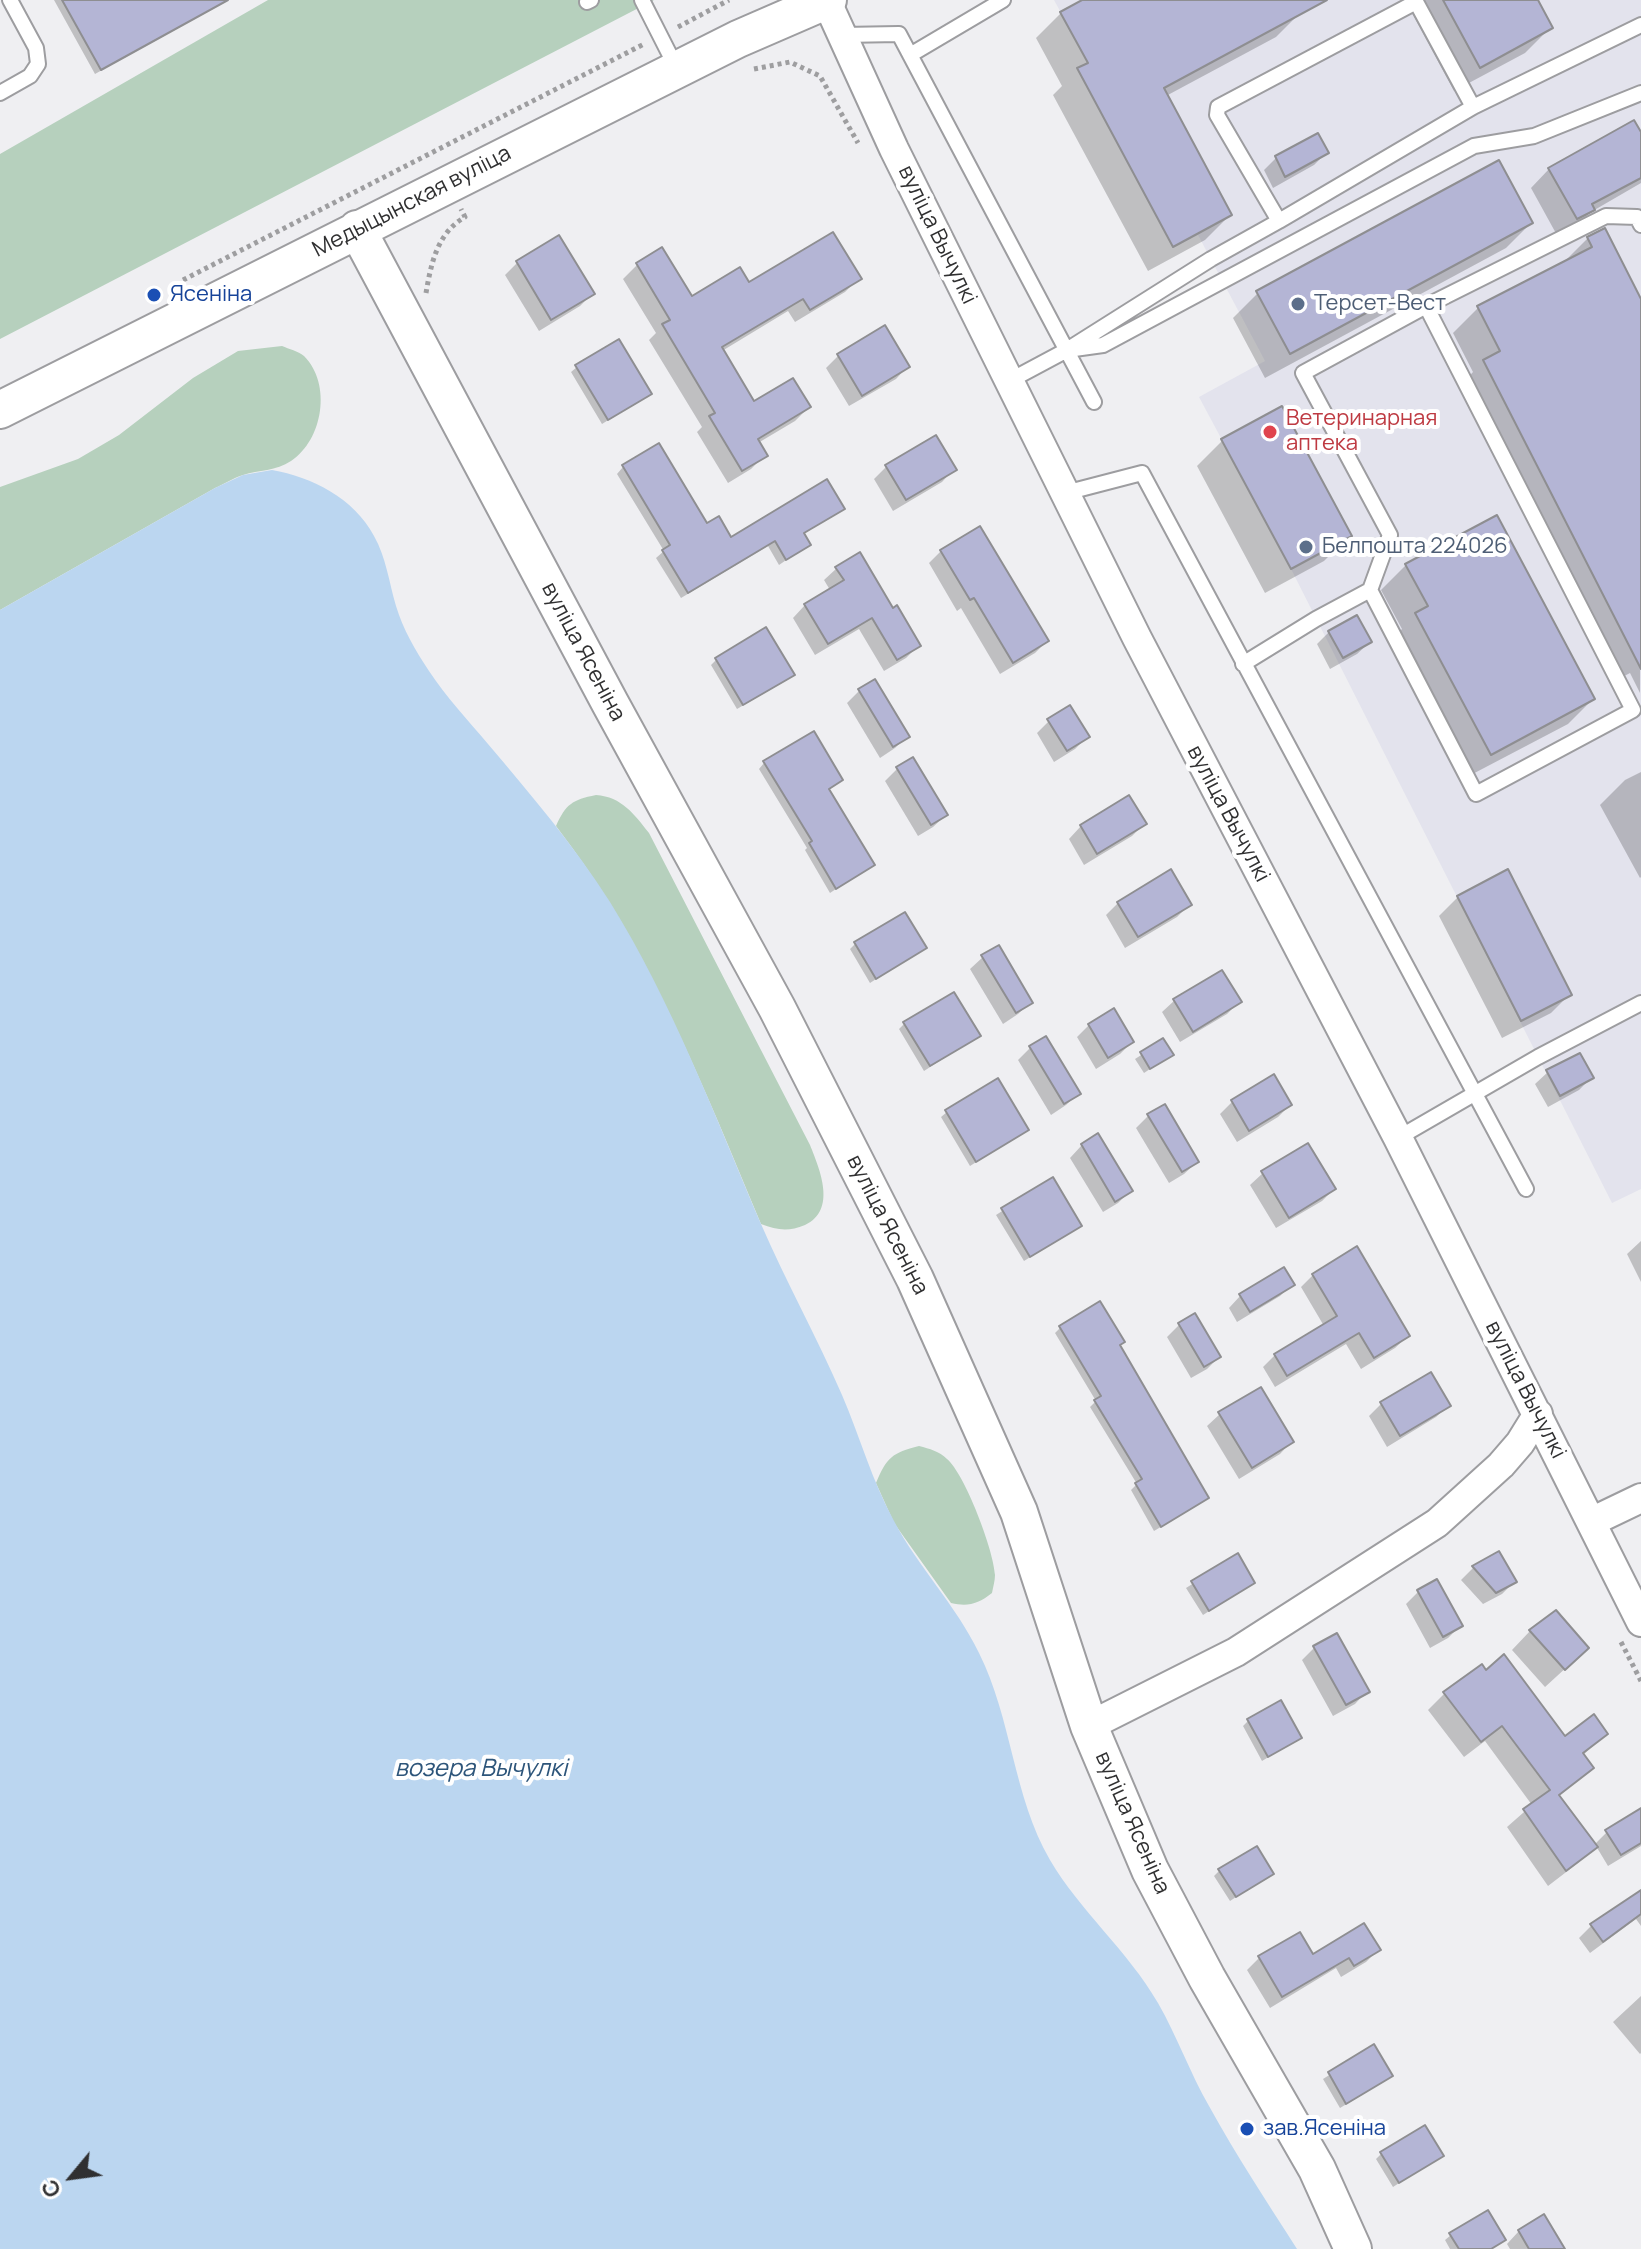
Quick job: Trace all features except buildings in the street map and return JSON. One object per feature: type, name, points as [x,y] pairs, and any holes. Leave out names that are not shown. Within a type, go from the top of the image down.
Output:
[{"type":"street","name":"вуліца Вычулкі","points":[[828,1],[894,149],[1137,638],[1398,1138],[1641,1622]]},
{"type":"street","name":"Медыцынская вуліца","points":[[0,410],[738,39],[828,1]]},
{"type":"street","name":"вуліца Ясеніна","points":[[357,229],[777,1008],[915,1279],[1019,1512],[1089,1726],[1150,1870],[1207,1978],[1317,2169],[1353,2249]]},
{"type":"street","points":[[1089,1726],[1236,1652],[1437,1523],[1501,1465],[1520,1443],[1538,1414]]},
{"type":"street","points":[[1591,1522],[1641,1498]]},
{"type":"lane","points":[[0,93],[30,76],[38,64],[36,48],[10,0]]},
{"type":"lane","points":[[642,0],[678,69]]},
{"type":"lane","points":[[910,55],[1003,0]]},
{"type":"lane","points":[[1279,221],[1217,115],[1218,107],[1415,1],[1473,107]]},
{"type":"lane","points":[[1009,381],[1067,350],[1211,259],[1473,107],[1641,25]]},
{"type":"lane","points":[[842,35],[899,34],[1094,402]]},
{"type":"lane","points":[[1067,350],[1103,345],[1474,146],[1534,136],[1641,93]]},
{"type":"lane","points":[[1243,664],[1370,590],[1390,535],[1303,373],[1426,306],[1606,216],[1637,217],[1641,225]]},
{"type":"lane","points":[[1370,590],[1476,794],[1637,708],[1426,306]]},
{"type":"lane","points":[[1065,493],[1142,473],[1526,1189]]},
{"type":"lane","points":[[1398,1138],[1538,1057],[1641,1003]]},
{"type":"path","points":[[181,281],[729,0]]},
{"type":"shaded area","points":[[1054,0],[1641,0],[1641,1189],[1612,1203],[1291,569],[1199,397],[1265,361],[1198,235],[1173,247],[1077,68],[1088,62]]},
{"type":"green space","points":[[268,0],[654,0],[0,339],[0,154]]},
{"type":"green space","points":[[282,346],[304,356],[313,368],[321,396],[317,426],[302,452],[273,469],[232,479],[0,610],[0,487],[78,459],[119,435],[193,378],[238,351]]},
{"type":"green space","points":[[596,795],[620,803],[649,833],[810,1145],[821,1177],[823,1200],[821,1210],[805,1225],[783,1229],[761,1224],[695,1069],[646,968],[589,871],[556,826],[571,804]]},
{"type":"green space","points":[[919,1446],[941,1454],[954,1467],[977,1514],[990,1549],[995,1575],[992,1593],[977,1602],[963,1605],[951,1603],[894,1523],[876,1483],[892,1457]]},
{"type":"water","name":"возера Вычулкі","points":[[272,470],[302,478],[330,491],[366,523],[382,552],[402,623],[424,663],[567,840],[632,940],[673,1019],[771,1246],[832,1373],[886,1506],[979,1653],[999,1704],[1028,1810],[1050,1860],[1075,1897],[1146,1984],[1219,2124],[1297,2249],[0,2249],[0,610],[215,488],[243,475]]},
{"type":"place","name":"Ясеніна","points":[[154,295]]},
{"type":"place","name":"Терсет-Вест","points":[[1298,304]]},
{"type":"place","name":"Ветеринарная аптека","points":[[1270,432]]},
{"type":"place","name":"Белпошта 224026","points":[[1306,547]]},
{"type":"place","name":"зав.Ясеніна","points":[[1247,2129]]}]
